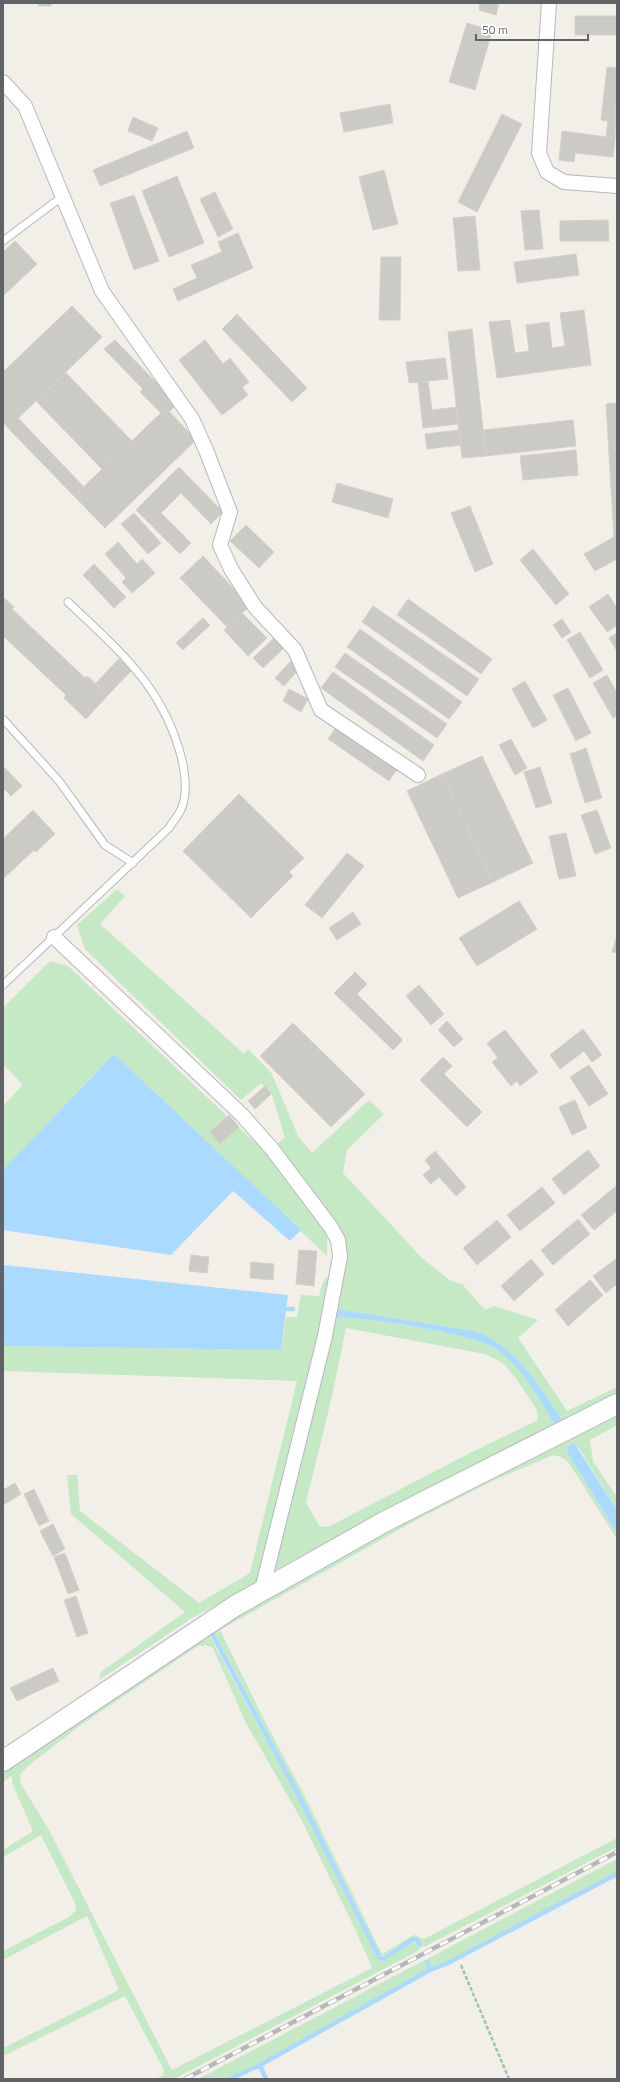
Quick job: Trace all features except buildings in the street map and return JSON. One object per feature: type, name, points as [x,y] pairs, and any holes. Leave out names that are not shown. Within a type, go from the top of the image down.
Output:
[{"type":"main road","points":[[3,1761],[235,1606],[262,1590],[384,1522],[617,1404]]},
{"type":"street","points":[[549,3],[539,153],[547,172],[564,182],[617,186]]},
{"type":"street","points":[[3,82],[25,106],[102,291],[192,419],[230,512],[220,545],[231,569],[256,606],[295,650],[322,710],[418,775]]},
{"type":"street","points":[[54,937],[242,1115],[272,1149],[330,1226],[338,1240],[340,1257],[325,1336],[262,1590]]},
{"type":"lane","points":[[4,237],[63,196]]},
{"type":"lane","points":[[3,985],[169,828],[182,807],[186,776],[177,742],[164,710],[149,685],[122,654],[68,602]]},
{"type":"lane","points":[[3,719],[59,781],[105,845],[133,863]]},
{"type":"path","points":[[461,1965],[509,2079]]},
{"type":"green space","points":[[117,889],[125,896],[100,924],[244,1054],[248,1049],[272,1074],[298,1136],[312,1153],[369,1100],[384,1114],[347,1150],[343,1173],[422,1258],[451,1281],[462,1284],[485,1310],[494,1306],[538,1320],[518,1338],[567,1411],[617,1387],[617,1393],[564,1422],[526,1369],[515,1357],[489,1337],[474,1331],[336,1309],[345,1266],[345,1239],[277,1144],[285,1138],[272,1095],[261,1083],[241,1100],[85,949],[77,925]]},
{"type":"green space","points":[[50,961],[68,966],[265,1152],[316,1217],[327,1236],[327,1256],[114,1054],[3,1170],[3,1106],[23,1085],[3,1064],[3,1008]]},
{"type":"green space","points":[[336,1267],[261,1577],[254,1585],[192,1618],[99,1680],[101,1672],[185,1612],[71,1514],[67,1475],[77,1475],[80,1511],[199,1603],[250,1573],[297,1381],[3,1371],[3,1346],[281,1350],[286,1317],[297,1317],[301,1295],[319,1296],[323,1282]]},
{"type":"green space","points":[[334,1317],[418,1327],[465,1337],[483,1343],[496,1349],[506,1357],[530,1384],[555,1426],[277,1571],[272,1569]],"holes":[[[346,1328],[485,1354],[503,1363],[515,1377],[537,1410],[538,1420],[470,1453],[330,1526],[320,1527],[306,1503],[332,1396]]]},
{"type":"green space","points":[[617,1414],[617,1425],[590,1440],[593,1461],[617,1497],[617,1510],[579,1448],[575,1444],[567,1452],[617,1533],[617,1539],[569,1463],[561,1457],[551,1456],[490,1482],[420,1518],[220,1630],[262,1716],[303,1793],[382,1954],[415,1935],[424,1939],[617,1838],[617,1847],[424,1947],[419,1938],[413,1937],[385,1955],[380,1955],[277,1750],[212,1629],[361,1542]]},
{"type":"green space","points":[[207,1631],[299,1801],[378,1959],[384,1960],[412,1942],[416,1943],[420,1950],[174,2079],[155,2079],[163,2075],[164,2070],[125,1996],[3,2056],[3,2048],[119,1990],[87,1916],[3,1960],[3,1951],[69,1917],[76,1910],[75,1903],[41,1835],[3,1857],[3,1850],[33,1831],[12,1783],[12,1776],[3,1782],[3,1767]],"holes":[[[206,1645],[213,1648],[245,1721],[301,1819],[356,1931],[372,1968],[172,2070],[49,1830],[21,1784],[20,1775],[28,1766],[78,1727],[198,1646]]]},
{"type":"green space","points":[[617,1859],[617,1872],[446,1963],[430,1969],[427,1959]]},
{"type":"green space","points":[[425,1960],[429,1969],[259,2065],[228,2079],[198,2079]]},
{"type":"water","points":[[114,1054],[301,1230],[290,1241],[233,1191],[171,1255],[3,1230],[3,1170]]},
{"type":"water","points":[[3,1265],[288,1295],[281,1350],[3,1346]]},
{"type":"water","points":[[336,1309],[474,1331],[489,1337],[515,1357],[526,1369],[564,1422],[555,1426],[530,1384],[514,1365],[496,1349],[465,1337],[418,1327],[334,1317]]},
{"type":"water","points":[[575,1444],[617,1510],[617,1533],[567,1452],[568,1446]]},
{"type":"waterway","points":[[287,1309],[293,1309]]},
{"type":"waterway","points":[[211,1632],[302,1802],[379,1957],[383,1959],[413,1939],[417,1940],[420,1945]]},
{"type":"waterway","points":[[230,2079],[260,2065],[430,1970],[446,1964],[617,1874]]},
{"type":"waterway","points":[[427,1962],[430,1970]]},
{"type":"waterway","points":[[260,2065],[266,2079]]},
{"type":"railway","points":[[185,2079],[617,1852]]}]
